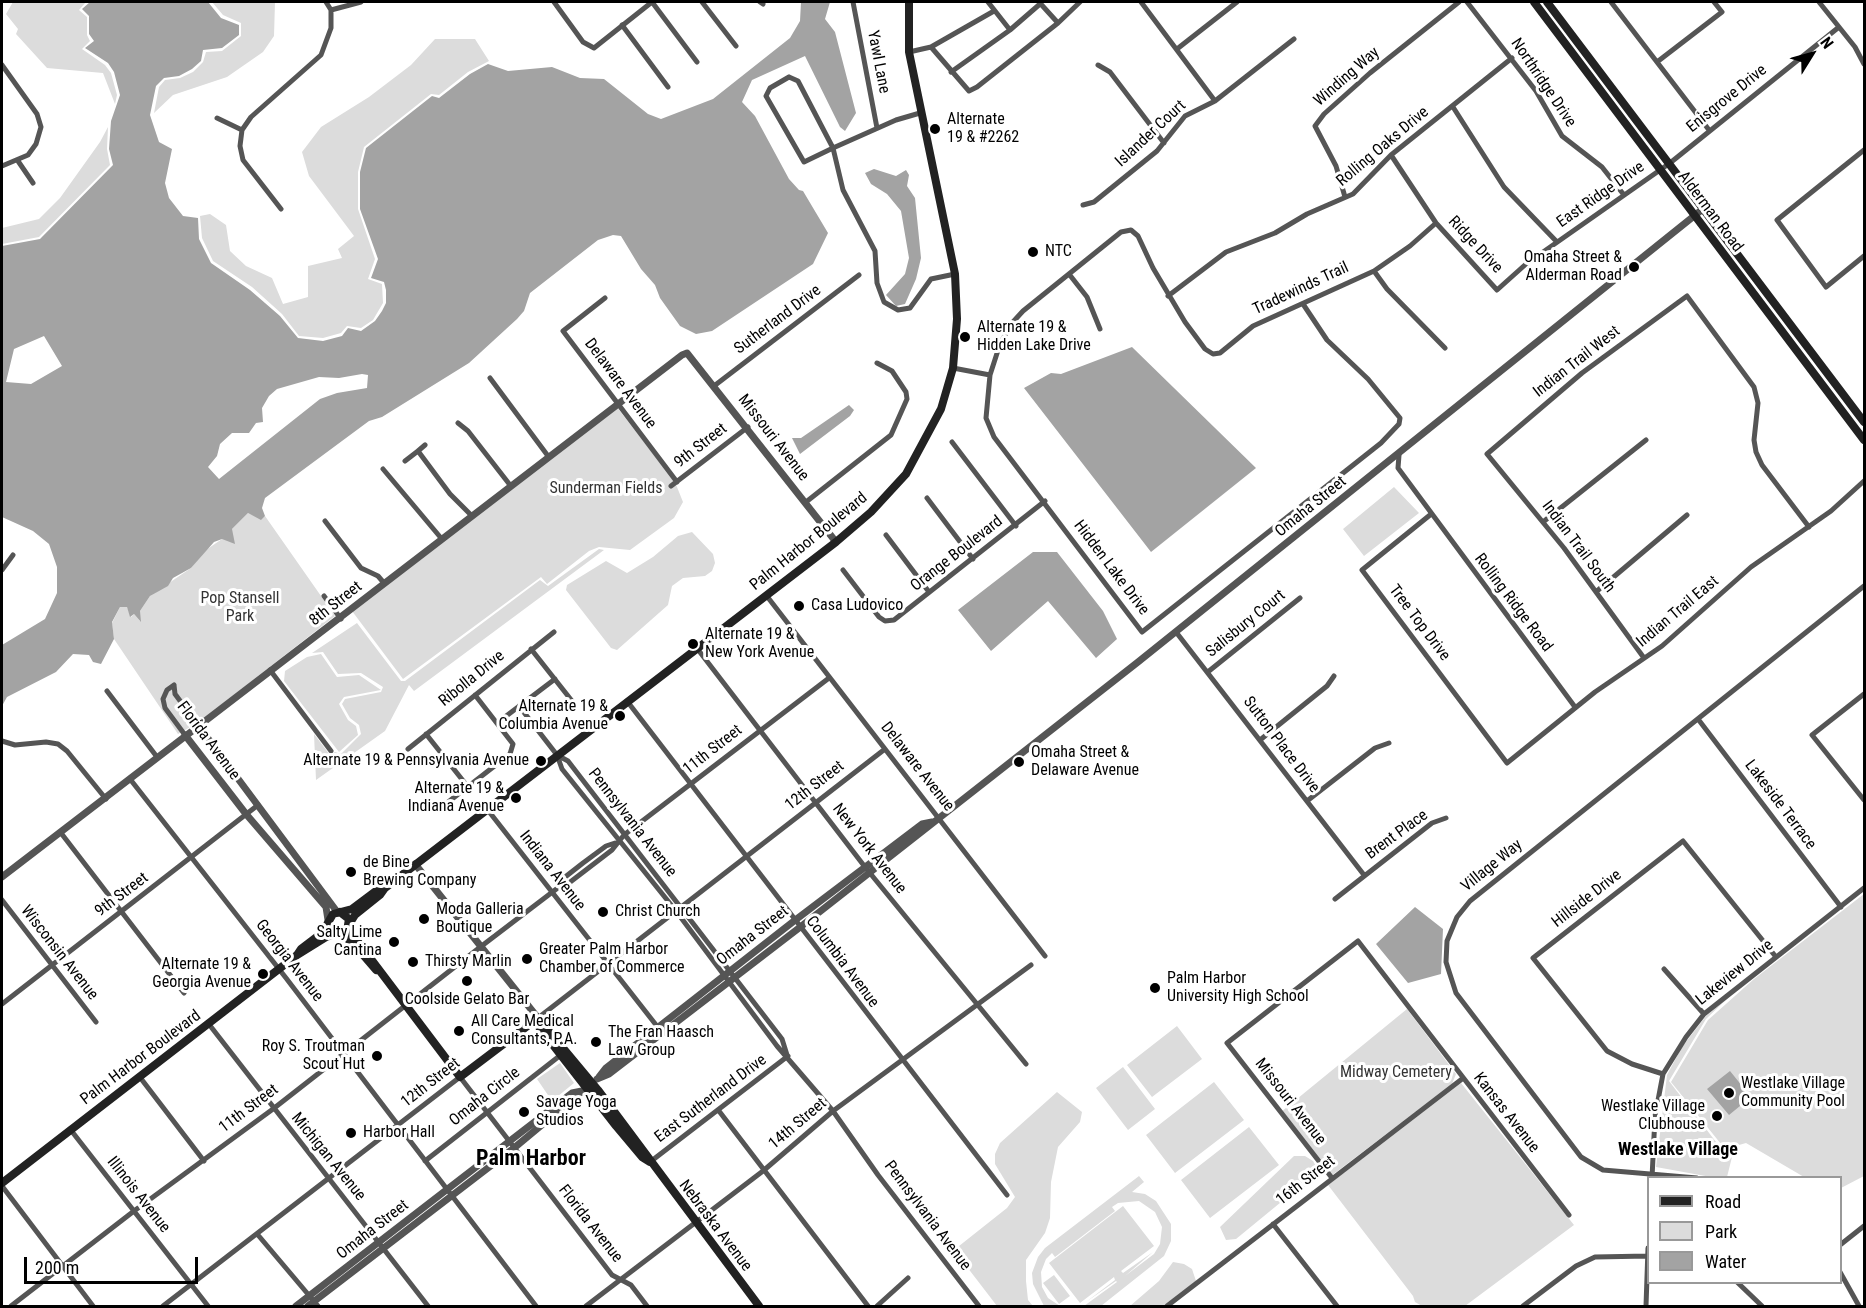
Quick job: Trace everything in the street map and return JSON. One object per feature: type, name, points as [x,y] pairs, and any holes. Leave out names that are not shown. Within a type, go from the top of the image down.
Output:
[{"type":"main road","points":[[909,2],[909,52]]},
{"type":"main road","name":"Alderman Road","points":[[1534,2],[1864,440]]},
{"type":"main road","name":"Alderman Road","points":[[1548,2],[1864,419]]},
{"type":"main road","name":"Palm Harbor Boulevard","points":[[557,754],[836,542],[871,512],[906,474],[935,424],[953,368],[957,319],[954,274],[909,52]]},
{"type":"main road","points":[[384,888],[380,895],[355,915],[350,925],[339,935],[330,930],[328,921],[339,912],[352,909],[376,891],[384,888],[557,754]]},
{"type":"main road","points":[[339,912],[348,917],[350,925]]},
{"type":"main road","name":"Palm Harbor Boulevard","points":[[2,1184],[297,955],[322,933],[328,921]]},
{"type":"main road","name":"Florida Avenue","points":[[350,925],[352,934],[460,1077]]},
{"type":"main road","name":"Palm Harbor Boulevard","points":[[297,955],[326,937],[339,935]]},
{"type":"main road","name":"Florida Avenue","points":[[339,935],[351,941],[368,963],[386,979]]},
{"type":"main road","name":"Nebraska Avenue","points":[[538,1018],[539,1027],[646,1154],[695,1223],[759,1306]]},
{"type":"main road","name":"Nebraska Avenue","points":[[538,1018],[589,1085]]},
{"type":"main road","name":"12th Street","points":[[460,1077],[538,1018]]},
{"type":"street","points":[[281,209],[243,160],[240,146],[243,130],[251,117],[321,55],[331,28],[331,10],[327,2]]},
{"type":"street","points":[[331,10],[361,2]]},
{"type":"street","points":[[554,2],[589,47],[594,48],[652,2],[697,62]]},
{"type":"street","points":[[702,2],[736,46]]},
{"type":"street","name":"Yawl Lane","points":[[853,2],[877,128]]},
{"type":"street","points":[[988,2],[1010,30]]},
{"type":"street","points":[[931,47],[969,91],[1058,23],[1080,2]]},
{"type":"street","points":[[1140,2],[1215,101]]},
{"type":"street","points":[[1177,49],[1238,2]]},
{"type":"street","name":"Winding Way","points":[[1345,197],[1331,153],[1315,126],[1324,114],[1362,80],[1460,2]]},
{"type":"street","points":[[1611,2],[1709,130]]},
{"type":"street","points":[[1657,62],[1722,12],[1714,2]]},
{"type":"street","points":[[1819,2],[1864,64]]},
{"type":"street","points":[[951,72],[1010,30],[1039,3],[1058,23]]},
{"type":"street","name":"Northridge Drive","points":[[1469,3],[1536,91],[1562,135],[1602,167],[1624,195]]},
{"type":"street","points":[[909,52],[931,47],[994,11]]},
{"type":"street","points":[[622,25],[668,87]]},
{"type":"street","name":"Enisgrove Drive","points":[[1661,170],[1839,27]]},
{"type":"street","name":"Islander Court","points":[[1083,206],[1095,202],[1164,143],[1185,116],[1215,101],[1294,39]]},
{"type":"street","name":"Rolling Oaks Drive","points":[[1168,296],[1226,252],[1275,233],[1345,197],[1363,184],[1391,155],[1512,58]]},
{"type":"street","points":[[2,65],[37,114],[41,127],[33,150],[18,161],[2,166]]},
{"type":"street","points":[[1098,65],[1110,72],[1164,143]]},
{"type":"street","points":[[920,113],[877,128],[833,148],[804,162],[767,100],[767,92],[789,77],[798,81],[833,148],[843,190],[875,251],[877,283],[884,302],[898,310],[910,308],[931,279],[954,274]]},
{"type":"street","points":[[1453,107],[1499,180],[1557,242]]},
{"type":"street","points":[[217,118],[243,130]]},
{"type":"street","points":[[1864,150],[1777,220],[1826,287],[1864,256]]},
{"type":"street","name":"Ridge Drive","points":[[1391,155],[1436,223],[1497,290],[1557,242]]},
{"type":"street","points":[[18,161],[33,183]]},
{"type":"street","name":"East Ridge Drive","points":[[1557,242],[1661,170]]},
{"type":"street","name":"Omaha Street","points":[[296,1306],[312,1303],[381,1245],[512,1145],[573,1093],[589,1085],[606,1068],[660,1031],[725,980],[794,921],[932,822],[1176,632],[1704,208]]},
{"type":"street","name":"Tradewinds Trail","points":[[1131,230],[1138,236],[1168,296],[1185,322],[1205,349],[1213,354],[1220,353],[1253,326],[1374,271],[1410,246],[1436,223]]},
{"type":"street","name":"Hidden Lake Drive","points":[[1131,230],[1121,232],[1012,323],[1000,344],[990,375],[986,418],[994,437],[1142,632],[1381,443],[1400,424],[1400,418],[1368,379],[1327,340],[1303,304]]},
{"type":"street","points":[[1374,271],[1387,289],[1445,348]]},
{"type":"street","points":[[1069,274],[1087,297],[1100,329]]},
{"type":"street","name":"Sutherland Drive","points":[[714,386],[859,275]]},
{"type":"street","name":"Indian Trail West","points":[[1487,454],[1582,373],[1687,296],[1754,387],[1758,403],[1754,440],[1756,452],[1762,465],[1809,527]]},
{"type":"street","name":"Delaware Avenue","points":[[605,298],[563,331],[677,482]]},
{"type":"street","name":"Missouri Avenue","points":[[687,353],[748,427],[836,542]]},
{"type":"street","name":"8th Street","points":[[2,877],[341,618],[674,359],[687,353]]},
{"type":"street","points":[[806,502],[891,435],[907,399],[906,392],[892,371],[877,363]]},
{"type":"street","points":[[953,368],[990,375]]},
{"type":"street","points":[[490,378],[548,456]]},
{"type":"street","points":[[1853,425],[1864,419]]},
{"type":"street","points":[[458,423],[468,431],[510,485]]},
{"type":"street","name":"9th Street","points":[[671,486],[748,427]]},
{"type":"street","points":[[1543,522],[1646,441]]},
{"type":"street","points":[[952,442],[1016,526]]},
{"type":"street","points":[[405,461],[425,445]]},
{"type":"street","points":[[418,451],[450,494],[471,515]]},
{"type":"street","name":"Rolling Ridge Road","points":[[1399,454],[1398,468],[1430,515],[1575,707]]},
{"type":"street","name":"Indian Trail South","points":[[1487,454],[1597,591],[1644,658]]},
{"type":"street","points":[[382,469],[441,538]]},
{"type":"street","name":"Indian Trail East","points":[[1507,763],[1575,707],[1644,658],[1767,554],[1809,527],[1864,481]]},
{"type":"street","points":[[927,498],[973,559]]},
{"type":"street","name":"Orange Boulevard","points":[[843,570],[883,620],[894,620],[1016,526],[1044,501]]},
{"type":"street","name":"Tree Top Drive","points":[[1430,515],[1362,570],[1507,763]]},
{"type":"street","points":[[1597,591],[1687,515]]},
{"type":"street","points":[[325,521],[361,568],[378,576],[384,583]]},
{"type":"street","points":[[886,535],[929,592]]},
{"type":"street","points":[[2,570],[13,555]]},
{"type":"street","name":"Village Way","points":[[1667,1176],[1603,1170],[1581,1157],[1456,993],[1448,971],[1446,951],[1457,916],[1470,901],[1864,586]]},
{"type":"street","name":"Delaware Avenue","points":[[766,595],[1045,956]]},
{"type":"street","points":[[324,596],[341,618]]},
{"type":"street","name":"Salisbury Court","points":[[1209,671],[1300,598]]},
{"type":"street","name":"Ribolla Drive","points":[[408,749],[554,632]]},
{"type":"street","name":"Sutton Place Drive","points":[[1176,632],[1209,671],[1364,875]]},
{"type":"street","name":"New York Avenue","points":[[696,647],[867,870],[1026,1064]]},
{"type":"street","points":[[531,649],[572,701]]},
{"type":"street","points":[[270,670],[331,751]]},
{"type":"street","points":[[1260,740],[1327,686],[1334,676]]},
{"type":"street","name":"11th Street","points":[[11,1306],[134,1211],[273,1109],[551,893],[565,886],[612,850],[624,835],[829,678]]},
{"type":"street","points":[[497,723],[555,679]]},
{"type":"street","name":"Florida Avenue","points":[[328,921],[328,911],[322,903],[246,814],[165,708],[163,699],[167,690],[174,685],[175,694],[339,912]]},
{"type":"street","points":[[107,691],[157,757]]},
{"type":"street","points":[[1864,694],[1812,735],[1864,800]]},
{"type":"street","points":[[443,806],[510,754],[513,744],[475,695]]},
{"type":"street","name":"Columbia Avenue","points":[[627,701],[799,928],[1007,1195]]},
{"type":"street","name":"Pennsylvania Avenue","points":[[519,706],[557,754],[568,761],[678,909],[725,980],[833,1112],[878,1175],[979,1306]]},
{"type":"street","name":"Lakeside Terrace","points":[[1698,719],[1841,907]]},
{"type":"street","points":[[426,734],[468,787]]},
{"type":"street","points":[[2,741],[15,745],[46,742],[58,744],[68,751],[106,799]]},
{"type":"street","points":[[1306,801],[1375,748],[1389,743]]},
{"type":"street","name":"12th Street","points":[[538,1018],[885,749]]},
{"type":"street","name":"Pennsylvania Avenue","points":[[557,754],[562,769],[617,842],[678,909],[732,974],[782,1039],[788,1056]]},
{"type":"street","name":"Georgia Avenue","points":[[130,779],[193,857],[425,1161]]},
{"type":"street","name":"9th Street","points":[[2,1005],[258,805]]},
{"type":"street","name":"Indiana Avenue","points":[[487,809],[660,1031]]},
{"type":"street","name":"Brent Place","points":[[1335,899],[1432,823],[1446,818]]},
{"type":"street","points":[[61,833],[184,993]]},
{"type":"street","name":"Hillside Drive","points":[[1664,1074],[1626,1062],[1606,1052],[1533,958],[1683,841],[1776,957]]},
{"type":"street","name":"Nebraska Avenue","points":[[415,864],[479,948],[538,1018]]},
{"type":"street","name":"Omaha Street","points":[[732,974],[799,928],[867,870]]},
{"type":"street","name":"Lakeview Drive","points":[[1652,1175],[1655,1116],[1664,1074],[1679,1046],[1704,1014],[1864,888]]},
{"type":"street","name":"Wisconsin Avenue","points":[[2,900],[96,1022]]},
{"type":"street","name":"Missouri Avenue","points":[[1332,1178],[1227,1043],[1358,941]]},
{"type":"street","name":"Kansas Avenue","points":[[1358,941],[1569,1215]]},
{"type":"street","name":"14th Street","points":[[586,1306],[763,1171],[833,1112],[1031,965]]},
{"type":"street","points":[[1664,969],[1704,1014]]},
{"type":"street","name":"Michigan Avenue","points":[[208,1023],[428,1306]]},
{"type":"street","name":"Omaha Circle","points":[[425,1161],[562,1054]]},
{"type":"street","name":"East Sutherland Drive","points":[[650,1162],[788,1056]]},
{"type":"street","points":[[139,1076],[204,1161]]},
{"type":"street","name":"Florida Avenue","points":[[460,1077],[612,1275],[631,1285],[647,1306]]},
{"type":"street","name":"12th Street","points":[[163,1306],[460,1077]]},
{"type":"street","name":"16th Street","points":[[1167,1306],[1462,1079]]},
{"type":"street","points":[[719,1111],[868,1306]]},
{"type":"street","name":"Illinois Avenue","points":[[70,1129],[208,1306]]},
{"type":"street","points":[[425,1161],[536,1306]]},
{"type":"street","points":[[2,1184],[93,1306]]},
{"type":"street","points":[[1273,1224],[1337,1306]]},
{"type":"street","points":[[1842,1243],[1864,1226]]},
{"type":"street","points":[[258,1235],[312,1303]]},
{"type":"street","points":[[1523,1306],[1576,1266],[1595,1257],[1647,1256]]},
{"type":"street","points":[[1842,1276],[1859,1306]]},
{"type":"street","points":[[877,1306],[909,1278]]},
{"type":"street","points":[[1646,1306],[1647,1281]]},
{"type":"street","points":[[1739,1284],[1762,1306]]},
{"type":"green space","points":[[13,2],[86,2],[79,10],[87,17],[87,35],[90,41],[82,49],[105,65],[111,73],[117,95],[115,104],[103,73],[47,68],[16,34],[18,29],[6,14]]},
{"type":"green space","points":[[212,2],[275,2],[274,36],[263,52],[227,77],[173,95],[154,113],[159,87],[165,80],[180,78],[193,72],[203,62],[206,52],[222,51],[241,36],[241,23],[223,15]]},
{"type":"green space","points":[[435,39],[475,39],[489,61],[468,72],[439,95],[431,94],[364,147],[358,172],[358,209],[375,259],[368,279],[382,284],[383,303],[373,320],[361,328],[347,326],[341,333],[323,338],[299,336],[282,314],[252,287],[213,261],[202,238],[200,216],[210,214],[226,225],[230,251],[246,266],[272,278],[283,304],[308,297],[308,266],[342,258],[338,249],[354,236],[309,176],[302,152],[321,127],[369,97],[411,65]]},
{"type":"green space","points":[[108,127],[107,149],[110,165],[39,237],[2,244],[2,228],[39,219],[60,198]]},
{"type":"green space","name":"Sunderman Fields","points":[[616,406],[675,482],[683,502],[674,518],[630,550],[599,547],[589,551],[547,584],[541,577],[403,679],[352,611]]},
{"type":"green space","points":[[1394,487],[1419,513],[1364,556],[1343,529]]},
{"type":"green space","name":"Pop Stansell Park","points":[[248,513],[261,519],[265,516],[335,616],[199,722],[178,734],[114,639],[112,623],[120,607],[127,607],[131,617],[134,614],[140,621],[140,611],[150,596],[191,568],[203,552],[222,539]]},
{"type":"green space","points":[[692,532],[713,554],[715,563],[712,571],[705,576],[683,578],[672,586],[668,605],[617,650],[611,648],[566,590],[567,585],[606,561],[627,573],[653,557],[678,536]]},
{"type":"green space","points":[[599,549],[604,550],[414,691],[409,685],[385,731],[316,780],[314,734],[330,755],[335,752],[341,754],[361,734],[359,725],[350,718],[342,704],[345,699],[381,692],[383,687],[361,673],[338,674],[323,652],[312,653],[357,623],[401,681],[405,681],[540,580],[548,586]]},
{"type":"green space","points":[[321,654],[337,677],[359,675],[381,690],[344,697],[339,704],[348,720],[356,726],[358,735],[339,752],[284,681],[285,671],[307,657]]},
{"type":"green space","points":[[1864,894],[1864,1176],[1842,1187],[1842,1176],[1802,1176],[1746,1143],[1725,1149],[1671,1082],[1708,1020],[1754,979]]},
{"type":"green space","points":[[1729,997],[1706,1019],[1669,1081],[1723,1151],[1734,1149],[1727,1176],[1706,1176],[1656,1167],[1667,1075],[1682,1047],[1706,1016]]},
{"type":"green space","name":"Midway Cemetery","points":[[1407,1009],[1456,1074],[1452,1084],[1331,1176],[1281,1112]]},
{"type":"green space","points":[[1177,1026],[1202,1059],[1152,1097],[1127,1065]]},
{"type":"green space","points":[[560,1063],[574,1083],[552,1101],[537,1079]]},
{"type":"green space","points":[[1123,1067],[1155,1109],[1128,1130],[1096,1088]]},
{"type":"green space","points":[[1214,1082],[1244,1120],[1175,1173],[1146,1135]]},
{"type":"green space","points":[[1461,1083],[1574,1225],[1465,1306],[1422,1306],[1415,1302],[1413,1296],[1328,1185]]},
{"type":"green space","points":[[1057,1092],[1082,1112],[1080,1122],[1058,1147],[1051,1182],[1050,1218],[1045,1233],[1026,1260],[1028,1300],[1033,1306],[997,1306],[954,1250],[1007,1208],[1015,1197],[995,1164],[995,1154],[1000,1143]]},
{"type":"green space","points":[[1249,1127],[1279,1165],[1210,1218],[1181,1180]]},
{"type":"green space","points":[[1294,1156],[1305,1156],[1313,1161],[1318,1170],[1318,1179],[1286,1198],[1236,1239],[1226,1240],[1220,1227]]},
{"type":"green space","points":[[1139,1176],[1144,1182],[1132,1192],[1145,1194],[1156,1201],[1171,1224],[1171,1241],[1164,1256],[1101,1306],[1084,1306],[1117,1282],[1086,1302],[1115,1280],[1114,1277],[1080,1303],[1049,1263],[1123,1206],[1154,1246],[1121,1271],[1123,1273],[1153,1252],[1125,1276],[1154,1254],[1160,1244],[1162,1227],[1155,1212],[1139,1201],[1118,1203],[1112,1207],[1115,1211],[1055,1257],[1052,1253],[1046,1259],[1041,1272],[1042,1287],[1048,1298],[1060,1306],[1044,1306],[1033,1284],[1032,1273],[1038,1257],[1045,1248]]},
{"type":"green space","points":[[1173,1262],[1184,1264],[1192,1269],[1196,1281],[1163,1306],[1130,1306],[1159,1281]]},
{"type":"green space","points":[[1054,1275],[1070,1296],[1059,1304],[1043,1283]]},
{"type":"water","points":[[90,2],[208,2],[221,18],[239,25],[239,35],[222,48],[203,50],[201,61],[192,69],[179,76],[164,78],[156,86],[150,115],[159,142],[172,149],[165,183],[169,198],[183,216],[198,218],[199,239],[211,263],[250,290],[280,316],[298,338],[323,341],[342,336],[348,328],[361,331],[375,321],[382,311],[386,303],[386,290],[384,282],[371,278],[378,259],[360,209],[360,172],[366,148],[432,96],[439,98],[470,74],[488,64],[508,71],[552,67],[580,78],[604,79],[648,114],[661,119],[713,99],[790,38],[800,21],[801,2],[830,2],[825,19],[835,32],[856,113],[845,131],[840,127],[805,56],[752,80],[742,102],[755,116],[789,179],[799,190],[803,191],[828,233],[813,264],[712,331],[696,334],[680,326],[621,236],[613,235],[598,240],[530,293],[524,311],[469,363],[382,417],[369,421],[265,498],[262,508],[265,516],[261,520],[248,513],[232,529],[235,544],[222,539],[214,542],[191,568],[173,578],[168,586],[150,596],[140,611],[141,622],[134,614],[130,617],[127,607],[120,607],[112,622],[114,639],[101,664],[93,662],[89,655],[73,654],[56,672],[7,697],[2,706],[2,645],[45,619],[57,593],[57,567],[49,544],[33,531],[2,517],[2,246],[40,239],[113,165],[109,149],[111,121],[120,95],[114,72],[108,63],[85,48],[94,41],[89,34],[89,16],[82,9]],"holes":[[[44,336],[62,366],[31,384],[6,382],[14,349]],[[368,375],[367,388],[337,393],[320,399],[219,479],[208,467],[217,456],[220,444],[232,433],[249,433],[256,423],[263,422],[262,408],[269,396],[277,389],[319,377],[339,378]]]},
{"type":"water","points":[[874,169],[896,176],[906,170],[909,175],[907,186],[915,198],[921,258],[916,279],[905,304],[896,306],[886,295],[905,274],[909,258],[901,211],[887,194],[871,184],[865,173]]},
{"type":"water","points":[[1132,347],[1256,468],[1151,552],[1024,388],[1051,373],[1061,374]]},
{"type":"water","points":[[849,405],[854,410],[850,416],[800,454],[792,438],[801,438]]},
{"type":"water","points":[[1033,552],[1057,552],[1103,611],[1117,639],[1096,658],[1048,601],[991,651],[958,610]]},
{"type":"water","points":[[1415,907],[1443,929],[1441,974],[1408,983],[1376,944]]},
{"type":"water","name":"Westlake Village Community Pool","points":[[1730,1071],[1751,1097],[1729,1115],[1707,1089]]},
{"type":"place","name":"Alternate 19 & #2262","points":[[935,129]]},
{"type":"place","name":"NTC","points":[[1033,252]]},
{"type":"place","name":"Omaha Street & Alderman Road","points":[[1634,267]]},
{"type":"place","name":"Alternate 19 & Hidden Lake Drive","points":[[965,337]]},
{"type":"place","name":"Casa Ludovico","points":[[799,606]]},
{"type":"place","name":"Alternate 19 & New York Avenue","points":[[693,644]]},
{"type":"place","name":"Alternate 19 & Columbia Avenue","points":[[620,716]]},
{"type":"place","name":"Alternate 19 & Pennsylvania Avenue","points":[[541,761]]},
{"type":"place","name":"Omaha Street & Delaware Avenue","points":[[1019,762]]},
{"type":"place","name":"Alternate 19 & Indiana Avenue","points":[[516,798]]},
{"type":"place","name":"de Bine Brewing Company","points":[[351,872]]},
{"type":"place","name":"Christ Church","points":[[603,912]]},
{"type":"place","name":"Moda Galleria Boutique","points":[[424,919]]},
{"type":"place","name":"Salty Lime Cantina","points":[[394,942]]},
{"type":"place","name":"Greater Palm Harbor Chamber of Commerce","points":[[527,959]]},
{"type":"place","name":"Thirsty Marlin","points":[[413,962]]},
{"type":"place","name":"Alternate 19 & Georgia Avenue","points":[[263,974]]},
{"type":"place","name":"Coolside Gelato Bar","points":[[467,981]]},
{"type":"place","name":"Palm Harbor University High School","points":[[1155,988]]},
{"type":"place","name":"All Care Medical Consultants, P.A.","points":[[459,1031]]},
{"type":"place","name":"The Fran Haasch Law Group","points":[[596,1042]]},
{"type":"place","name":"Roy S. Troutman Scout Hut","points":[[377,1056]]},
{"type":"place","name":"Westlake Village Community Pool","points":[[1729,1093]]},
{"type":"place","name":"Savage Yoga Studios","points":[[524,1112]]},
{"type":"place","name":"Westlake Village Clubhouse","points":[[1717,1116]]},
{"type":"place","name":"Harbor Hall","points":[[351,1133]]},
{"type":"district","name":"Westlake Village","points":[[1678,1150]]},
{"type":"district","name":"Palm Harbor","points":[[531,1159]]}]
